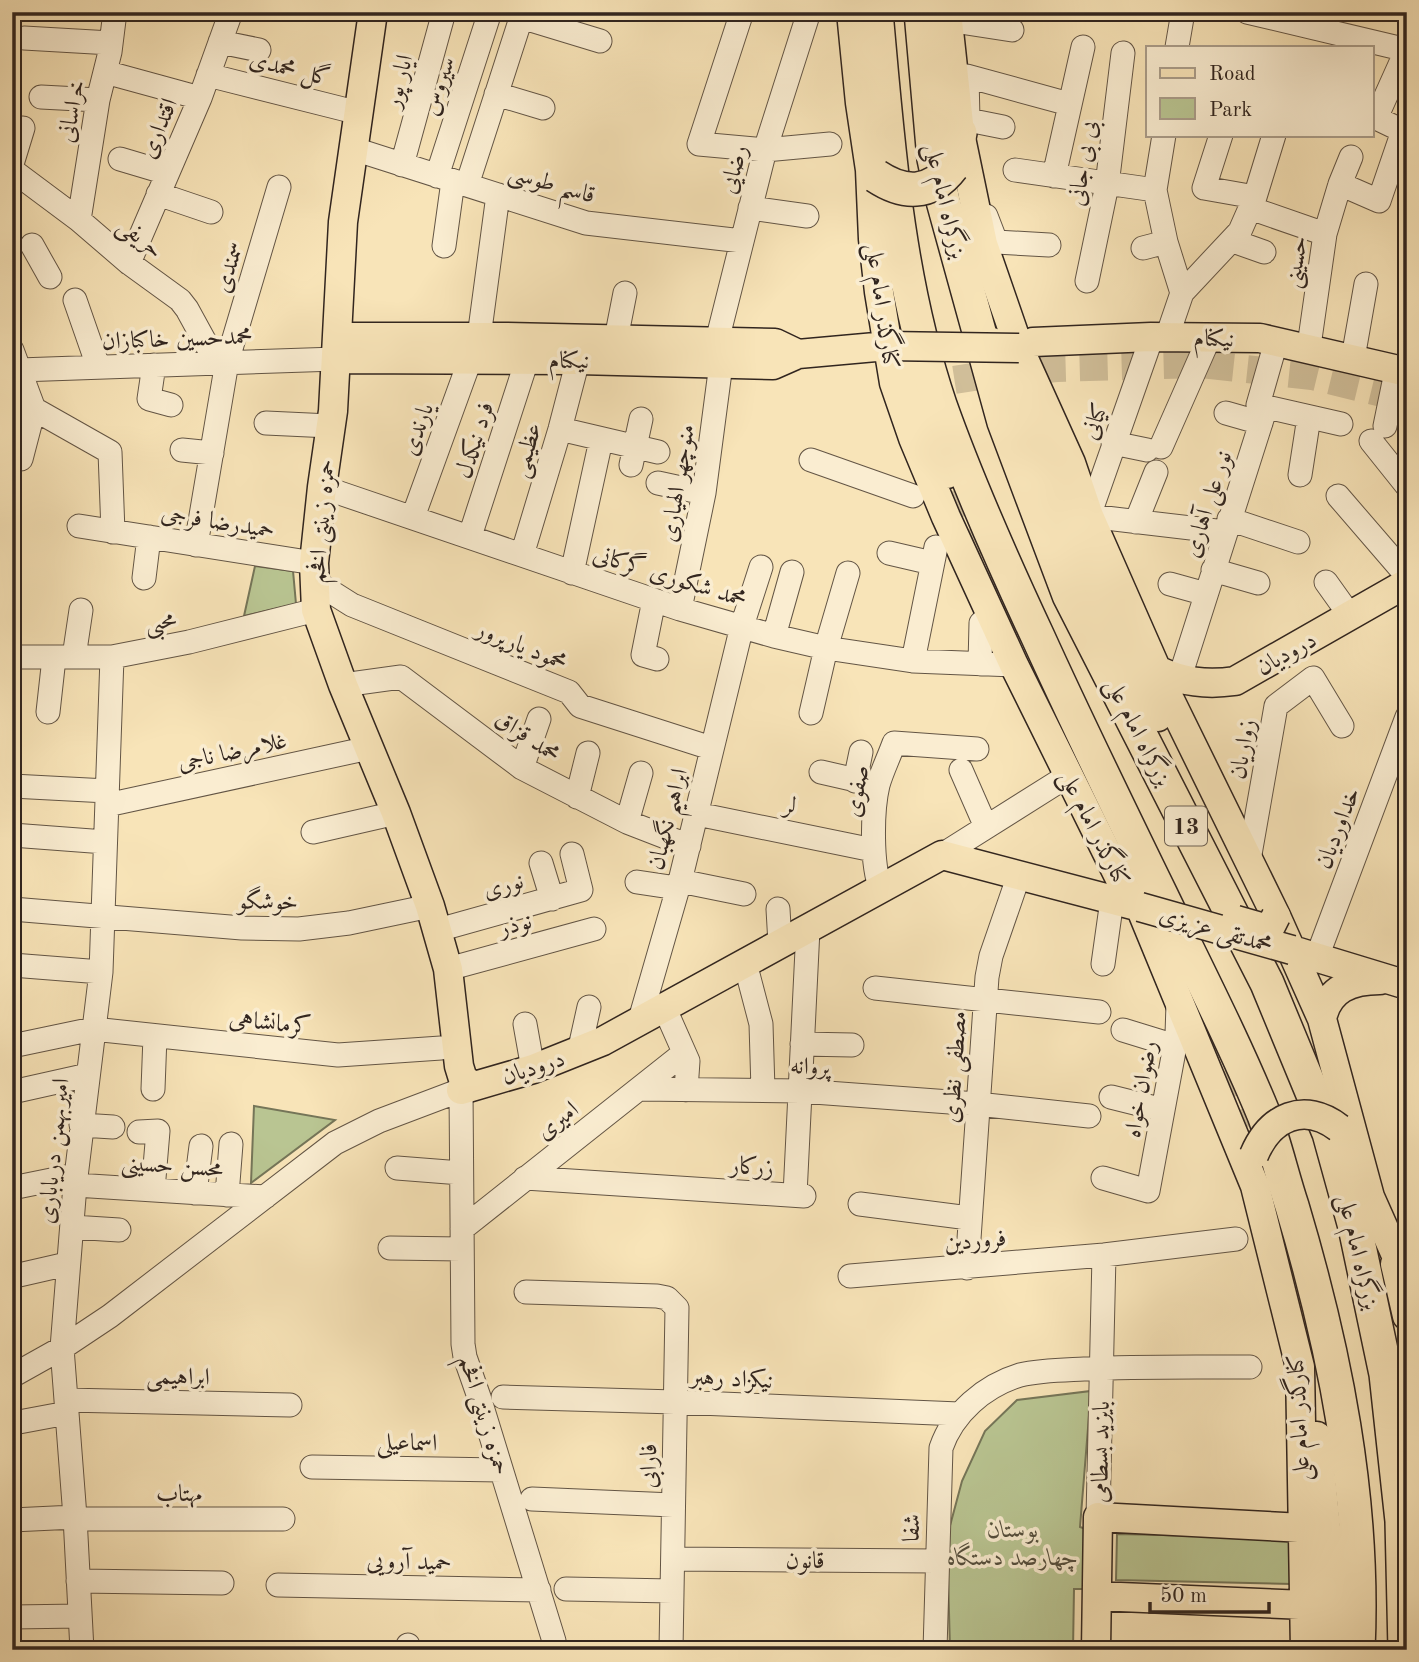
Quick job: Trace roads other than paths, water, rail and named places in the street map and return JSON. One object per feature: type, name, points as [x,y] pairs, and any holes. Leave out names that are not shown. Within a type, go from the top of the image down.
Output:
[{"type":"highway","name":"بزرگراه امام علی","points":[[876,12],[890,168],[908,292],[939,401],[992,538],[1162,899],[1230,1032],[1266,1121],[1310,1266],[1335,1370],[1349,1459],[1359,1625],[1357,1650]]},
{"type":"highway","name":"بزرگراه امام علی","points":[[921,12],[934,159],[1004,422],[1069,595],[1267,983],[1329,1133],[1355,1227],[1386,1374],[1402,1521],[1405,1650]]},
{"type":"highway","points":[[873,173],[892,187],[907,190],[932,185],[943,178],[952,167],[964,126]]},
{"type":"main road","name":"حمزه زینتی افخم","points":[[373,12],[343,222],[333,411],[314,572],[316,610],[434,918],[449,969],[459,1066],[467,1088]]},
{"type":"main road","name":"کنارگذر امام علی","points":[[851,12],[860,103],[873,173],[873,239],[894,383],[913,438],[946,517],[1014,665],[1127,893],[1140,907],[1255,1186],[1300,1367],[1305,1650]]},
{"type":"main road","points":[[955,15],[964,126],[983,244],[1019,348],[1071,463],[1089,516],[1168,675],[1226,813],[1276,916],[1304,954],[1370,1197],[1399,1251],[1407,1280]]},
{"type":"main road","points":[[967,291],[1026,411],[1061,517],[1172,746],[1226,813]]},
{"type":"main road","points":[[908,292],[903,312],[920,397],[952,489],[998,598],[1138,888],[1140,907]]},
{"type":"main road","name":"نیکنام","points":[[474,348],[527,360],[578,360],[719,353],[775,343],[798,354],[887,346],[1019,348],[1033,342],[1260,338],[1353,358],[1403,376]]},
{"type":"main road","name":"نیکنام","points":[[337,348],[474,348],[617,339],[719,353]]},
{"type":"main road","name":"نیکنام","points":[[1158,341],[1258,346],[1403,376]]},
{"type":"main road","name":"درودیان","points":[[1168,675],[1211,685],[1235,681],[1407,583]]},
{"type":"main road","name":"محمدتقی عزیزی","points":[[942,855],[1140,907],[1398,982]]},
{"type":"main road","name":"درودیان","points":[[467,1088],[533,1069],[579,1052],[639,1023],[942,855]]},
{"type":"main road","points":[[1204,926],[1224,917],[1264,928],[1270,926],[1276,916]]},
{"type":"main road","points":[[1322,1019],[1327,1003],[1334,993],[1343,987],[1364,980],[1398,982]]},
{"type":"main road","points":[[1255,1186],[1254,1155],[1268,1130],[1286,1119],[1318,1115],[1339,1128],[1362,1169]]},
{"type":"main road","points":[[1399,1251],[1407,1316]]},
{"type":"main road","points":[[1300,1367],[1314,1415],[1325,1502],[1331,1650]]},
{"type":"main road","points":[[1098,1517],[1303,1528]]},
{"type":"main road","name":"بایزید بسطامی","points":[[1096,1650],[1098,1517]]},
{"type":"main road","points":[[1097,1597],[1305,1605]]},
{"type":"street","name":"خراسانی","points":[[79,220],[115,12]]},
{"type":"street","name":"اقتداری","points":[[129,263],[200,98],[231,12]]},
{"type":"street","name":"ایار پور","points":[[402,164],[444,12]]},
{"type":"street","name":"سیروس","points":[[452,181],[489,12]]},
{"type":"street","points":[[742,12],[699,144],[765,150],[830,144]]},
{"type":"street","name":"رضایی","points":[[719,353],[742,241],[765,150],[809,12]]},
{"type":"street","points":[[1177,46],[1182,12]]},
{"type":"street","points":[[1247,12],[1407,50],[1376,118],[1404,131],[1378,201],[1340,184]]},
{"type":"street","points":[[444,246],[452,181],[496,94],[522,14],[600,41]]},
{"type":"street","points":[[1012,30],[955,15],[965,69],[964,126],[985,212],[996,242],[1049,245]]},
{"type":"street","points":[[24,38],[111,43]]},
{"type":"street","points":[[220,42],[259,50]]},
{"type":"street","points":[[1054,176],[1083,47]]},
{"type":"street","name":"بی بی جانی","points":[[1087,281],[1107,185],[1123,53]]},
{"type":"street","points":[[965,69],[1069,104]]},
{"type":"street","points":[[105,72],[200,98]]},
{"type":"street","name":"گل محمدی","points":[[208,75],[359,113]]},
{"type":"street","points":[[496,94],[543,108]]},
{"type":"street","points":[[41,97],[98,100]]},
{"type":"street","points":[[964,126],[1003,127]]},
{"type":"street","points":[[12,164],[23,128]]},
{"type":"street","points":[[1164,136],[1155,190],[1166,242],[1182,293],[1240,232],[1274,136]]},
{"type":"street","points":[[1221,136],[1204,188],[1252,202],[1325,234]]},
{"type":"street","name":"قاسم طوسی","points":[[354,149],[586,223],[742,241]]},
{"type":"street","name":"حسینی","points":[[1311,349],[1310,339],[1325,234],[1351,157]]},
{"type":"street","points":[[120,159],[211,212]]},
{"type":"street","name":"حریفی","points":[[12,170],[180,300],[222,362]]},
{"type":"street","points":[[1015,170],[1155,190]]},
{"type":"street","name":"سمندی","points":[[196,545],[212,453],[222,362],[279,187]]},
{"type":"street","name":"یارندی","points":[[413,517],[474,348],[498,195]]},
{"type":"street","points":[[750,208],[807,216]]},
{"type":"street","points":[[1233,241],[1264,252]]},
{"type":"street","points":[[1143,248],[1166,242]]},
{"type":"street","points":[[32,246],[50,277]]},
{"type":"street","points":[[1353,358],[1366,284]]},
{"type":"street","points":[[617,339],[625,293]]},
{"type":"street","name":"کیانی","points":[[1089,516],[1113,443],[1182,293]]},
{"type":"street","points":[[75,300],[97,366]]},
{"type":"street","points":[[1113,443],[1154,448],[1206,345]]},
{"type":"street","name":"محمدحسین خاکبازان","points":[[16,360],[97,366],[154,365],[222,362],[337,348]]},
{"type":"street","name":"نور علی آهاری","points":[[1168,675],[1206,594],[1264,415],[1258,405],[1274,349]]},
{"type":"street","name":"منوچهر الهیاری","points":[[680,609],[704,493],[719,353]]},
{"type":"street","points":[[16,360],[34,409],[110,452],[113,532]]},
{"type":"street","name":"فرد نیکدل","points":[[470,536],[527,360]]},
{"type":"street","name":"عظیمی","points":[[522,555],[578,360]]},
{"type":"street","points":[[154,365],[149,399],[171,405]]},
{"type":"street","points":[[1403,376],[1378,434],[1407,486]]},
{"type":"street","points":[[16,458],[34,409]]},
{"type":"street","points":[[1226,413],[1309,417],[1340,424]]},
{"type":"street","points":[[1300,475],[1309,417]]},
{"type":"street","points":[[560,429],[641,455],[641,419]]},
{"type":"street","points":[[266,423],[330,426]]},
{"type":"street","points":[[572,573],[601,440]]},
{"type":"street","points":[[183,450],[212,453]]},
{"type":"street","points":[[811,460],[913,496]]},
{"type":"street","points":[[1136,522],[1156,472]]},
{"type":"street","points":[[658,483],[704,493]]},
{"type":"street","name":"محمد شکوری گرکانی","points":[[322,487],[680,609],[774,636],[826,648],[914,661],[1014,665]]},
{"type":"street","points":[[1338,496],[1407,576]]},
{"type":"street","points":[[1089,516],[1136,522],[1227,525],[1298,542]]},
{"type":"street","name":"حمیدرضا فرجی","points":[[79,526],[196,545],[314,572]]},
{"type":"street","points":[[144,578],[149,537]]},
{"type":"street","points":[[889,553],[934,555],[914,661]]},
{"type":"street","name":"ابراهیم نگهبان","points":[[639,1023],[697,814],[742,626],[761,568]]},
{"type":"street","points":[[1213,570],[1258,583]]},
{"type":"street","name":"محمود یارپرور","points":[[314,572],[352,605],[569,692],[580,706],[711,748]]},
{"type":"street","points":[[774,636],[792,572]]},
{"type":"street","points":[[811,713],[826,648],[848,573]]},
{"type":"street","points":[[1326,582],[1351,617]]},
{"type":"street","points":[[1170,584],[1206,594]]},
{"type":"street","points":[[654,600],[643,655],[657,659]]},
{"type":"street","points":[[48,712],[81,610]]},
{"type":"street","name":"محبی","points":[[12,657],[112,657],[189,642],[316,610]]},
{"type":"street","points":[[980,664],[981,623]]},
{"type":"street","name":"امیربهمن دریاباری","points":[[82,1650],[62,1348],[67,1264],[81,1125],[100,972],[112,657]]},
{"type":"street","name":"محمد قزاق","points":[[343,685],[401,677],[522,768],[627,822],[688,846]]},
{"type":"street","name":"زواریان","points":[[1249,860],[1276,706],[1313,678],[1342,726]]},
{"type":"street","name":"خداوردیان","points":[[1304,954],[1400,758],[1405,710]]},
{"type":"street","points":[[522,768],[539,719]]},
{"type":"street","name":"صفوی","points":[[881,889],[876,876],[873,850],[878,785],[894,743],[977,748]]},
{"type":"street","name":"غلامرضا ناجی","points":[[12,786],[107,798],[369,748]]},
{"type":"street","points":[[855,780],[861,752]]},
{"type":"street","points":[[577,797],[588,753]]},
{"type":"street","points":[[961,770],[986,827]]},
{"type":"street","points":[[821,772],[878,785]]},
{"type":"street","points":[[627,822],[641,773]]},
{"type":"street","name":"درودیان","points":[[942,855],[1069,775]]},
{"type":"street","points":[[313,832],[396,813]]},
{"type":"street","name":"لر","points":[[697,814],[873,850]]},
{"type":"street","points":[[12,835],[105,842]]},
{"type":"street","name":"نوری","points":[[434,918],[552,899],[581,890],[572,854]]},
{"type":"street","points":[[541,863],[552,899]]},
{"type":"street","name":"مصطفی نظری","points":[[967,1268],[990,956],[1019,875]]},
{"type":"street","points":[[637,882],[678,884],[744,894]]},
{"type":"street","points":[[1103,964],[1112,900]]},
{"type":"street","name":"خوشگو","points":[[12,909],[242,928],[299,929],[434,918]]},
{"type":"street","points":[[778,909],[780,944]]},
{"type":"street","name":"نوذر","points":[[449,969],[594,929]]},
{"type":"street","name":"زرکار","points":[[525,1178],[799,1195],[800,1091],[808,929]]},
{"type":"street","points":[[745,964],[761,1024],[763,1090]]},
{"type":"street","points":[[12,965],[100,972]]},
{"type":"street","points":[[875,988],[1099,1012]]},
{"type":"street","name":"رضوان خواه","points":[[1103,1178],[1148,1191],[1175,1046],[1178,997]]},
{"type":"street","points":[[579,1052],[589,1007]]},
{"type":"street","points":[[665,1009],[689,1069],[686,1090]]},
{"type":"street","points":[[525,1024],[533,1069]]},
{"type":"street","name":"کرمانشاهی","points":[[12,1046],[93,1029],[338,1055],[441,1048]]},
{"type":"street","points":[[1123,1030],[1175,1046]]},
{"type":"street","points":[[153,1088],[155,1036]]},
{"type":"street","points":[[802,1044],[852,1045]]},
{"type":"street","name":"امیری","points":[[461,1239],[525,1178],[684,1053]]},
{"type":"street","points":[[12,1092],[88,1075]]},
{"type":"street","name":"درودیان","points":[[12,1376],[62,1348],[110,1316],[335,1143],[379,1121],[467,1088]]},
{"type":"street","name":"حمزه زینتی افخم","points":[[467,1088],[461,1172],[465,1357],[539,1590],[555,1650]]},
{"type":"street","name":"پروانه","points":[[639,1089],[800,1091],[977,1104],[1089,1116]]},
{"type":"street","points":[[1111,1097],[1163,1111]]},
{"type":"street","points":[[81,1125],[113,1127]]},
{"type":"street","points":[[139,1132],[158,1131],[153,1190]]},
{"type":"street","points":[[227,1195],[231,1144]]},
{"type":"street","points":[[195,1193],[201,1146]]},
{"type":"street","points":[[397,1168],[461,1172]]},
{"type":"street","name":"محسن حسینی","points":[[12,1188],[76,1180],[153,1190],[265,1197]]},
{"type":"street","points":[[860,1204],[969,1218]]},
{"type":"street","points":[[72,1227],[119,1230]]},
{"type":"street","points":[[390,1248],[461,1239]]},
{"type":"street","name":"فروردین","points":[[850,1276],[1104,1255],[1236,1239]]},
{"type":"street","name":"بایزید بسطامی","points":[[1098,1517],[1104,1255]]},
{"type":"street","points":[[19,1275],[67,1264]]},
{"type":"street","name":"فارابی","points":[[526,1292],[657,1296],[667,1298],[677,1308],[671,1650]]},
{"type":"street","points":[[959,1414],[998,1384],[1040,1371],[1250,1367]]},
{"type":"street","name":"نیکزاد رهبر","points":[[503,1397],[959,1414]]},
{"type":"street","name":"ابراهیمی","points":[[19,1422],[66,1407],[290,1405]]},
{"type":"street","name":"شفا","points":[[935,1650],[941,1448],[947,1430],[959,1414]]},
{"type":"street","name":"اسماعیلی","points":[[312,1467],[502,1470]]},
{"type":"street","points":[[532,1499],[673,1505]]},
{"type":"street","name":"مهتاب","points":[[12,1520],[283,1519]]},
{"type":"street","name":"قانون","points":[[673,1559],[936,1561]]},
{"type":"street","points":[[78,1581],[222,1583]]},
{"type":"street","name":"حمید آرویی","points":[[278,1585],[539,1590]]},
{"type":"street","points":[[566,1589],[672,1591]]},
{"type":"street","points":[[12,1617],[80,1616]]},
{"type":"tunnel","points":[[926,406],[925,403],[937,387],[954,380],[992,374],[1057,368],[1199,364],[1312,376],[1407,399]]},
{"type":"tunnel","points":[[937,452],[951,492],[1021,638]]},
{"type":"tunnel","points":[[1192,993],[1245,1128]]},
{"type":"tunnel","points":[[1262,1172],[1275,1206],[1301,1311],[1324,1351]]},
{"type":"park label","name":"بوستان چهارصد دستگاه","points":[[1013,1543]]}]
